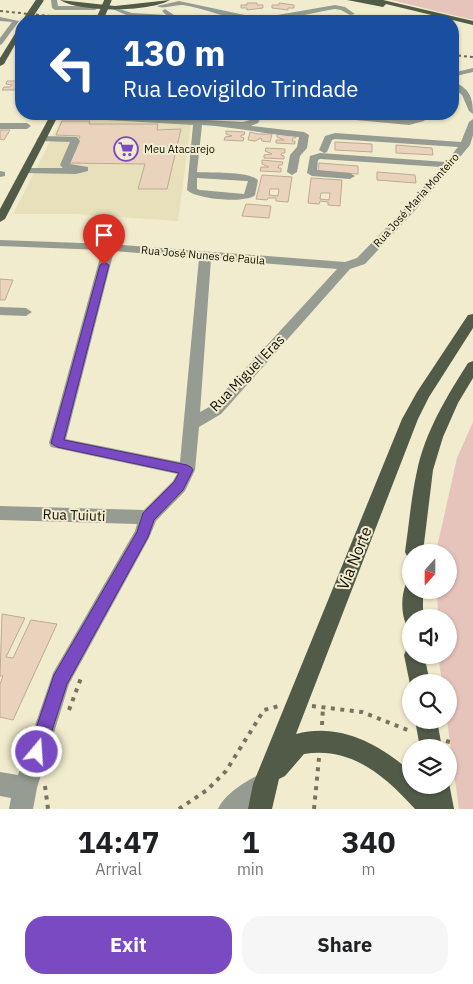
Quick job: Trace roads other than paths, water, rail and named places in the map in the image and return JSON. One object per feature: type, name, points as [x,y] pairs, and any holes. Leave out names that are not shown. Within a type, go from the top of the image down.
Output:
[{"type":"main road","points":[[30,15],[40,0]]},
{"type":"main road","points":[[63,0],[95,8],[160,5],[167,0]]},
{"type":"main road","points":[[101,15],[108,0]]},
{"type":"main road","points":[[350,0],[393,7],[424,15]]},
{"type":"main road","points":[[373,0],[438,15]]},
{"type":"main road","points":[[459,20],[473,23]]},
{"type":"main road","points":[[459,24],[473,28]]},
{"type":"main road","points":[[0,64],[15,39]]},
{"type":"main road","points":[[0,219],[52,120]]},
{"type":"main road","name":"Via Norte","points":[[260,809],[265,784],[410,419],[473,318]]},
{"type":"main road","points":[[415,544],[426,470],[435,438],[451,403],[473,366]]},
{"type":"main road","points":[[265,784],[298,744],[321,741],[362,751],[399,775],[430,809]]},
{"type":"main road","points":[[440,794],[442,809]]},
{"type":"street","points":[[54,0],[55,8],[95,8]]},
{"type":"street","points":[[160,5],[179,3],[230,15]]},
{"type":"street","points":[[160,5],[171,15]]},
{"type":"street","points":[[115,7],[131,14],[140,15]]},
{"type":"street","points":[[304,15],[319,13],[336,7],[348,10],[352,14],[340,15]]},
{"type":"street","points":[[319,13],[327,15]]},
{"type":"street","points":[[0,19],[15,21]]},
{"type":"street","points":[[0,23],[15,21]]},
{"type":"street","points":[[0,43],[15,22]]},
{"type":"street","points":[[459,73],[473,70]]},
{"type":"street","points":[[459,88],[466,94],[473,111]]},
{"type":"street","points":[[162,120],[243,125],[252,124],[256,120]]},
{"type":"street","points":[[388,120],[409,122],[421,120]]},
{"type":"street","points":[[192,179],[248,178],[253,180],[250,195],[245,197],[194,192],[192,179],[198,122]]},
{"type":"street","name":"Rua José Maria Monteiro","points":[[346,266],[362,262],[449,165],[465,144],[473,122]]},
{"type":"street","points":[[243,125],[249,129],[304,135],[302,148],[295,155],[292,172]]},
{"type":"street","points":[[0,126],[27,126]]},
{"type":"street","points":[[324,150],[328,138],[335,136],[465,144]]},
{"type":"street","points":[[26,171],[72,172],[85,169],[67,167],[65,164],[75,141],[74,139],[42,139]]},
{"type":"street","points":[[350,176],[312,173],[313,158],[320,156],[449,165]]},
{"type":"street","name":"Rua José Nunes de Paula","points":[[0,243],[109,247],[346,266]]},
{"type":"street","points":[[109,247],[57,443],[187,470]]},
{"type":"street","points":[[0,784],[23,799],[60,680],[143,533],[148,517],[179,486],[187,470],[205,255]]},
{"type":"street","name":"Rua Miguel Eras","points":[[191,424],[216,410],[346,266]]},
{"type":"street","points":[[0,311],[26,312]]},
{"type":"street","name":"Rua Tuiuti","points":[[0,513],[148,517]]},
{"type":"street","points":[[230,809],[265,784]]},
{"type":"railway","points":[[0,11],[40,15]]},
{"type":"railway","points":[[459,56],[473,57]]},
{"type":"place","name":"Meu Atacarejo","points":[[126,149]]}]
